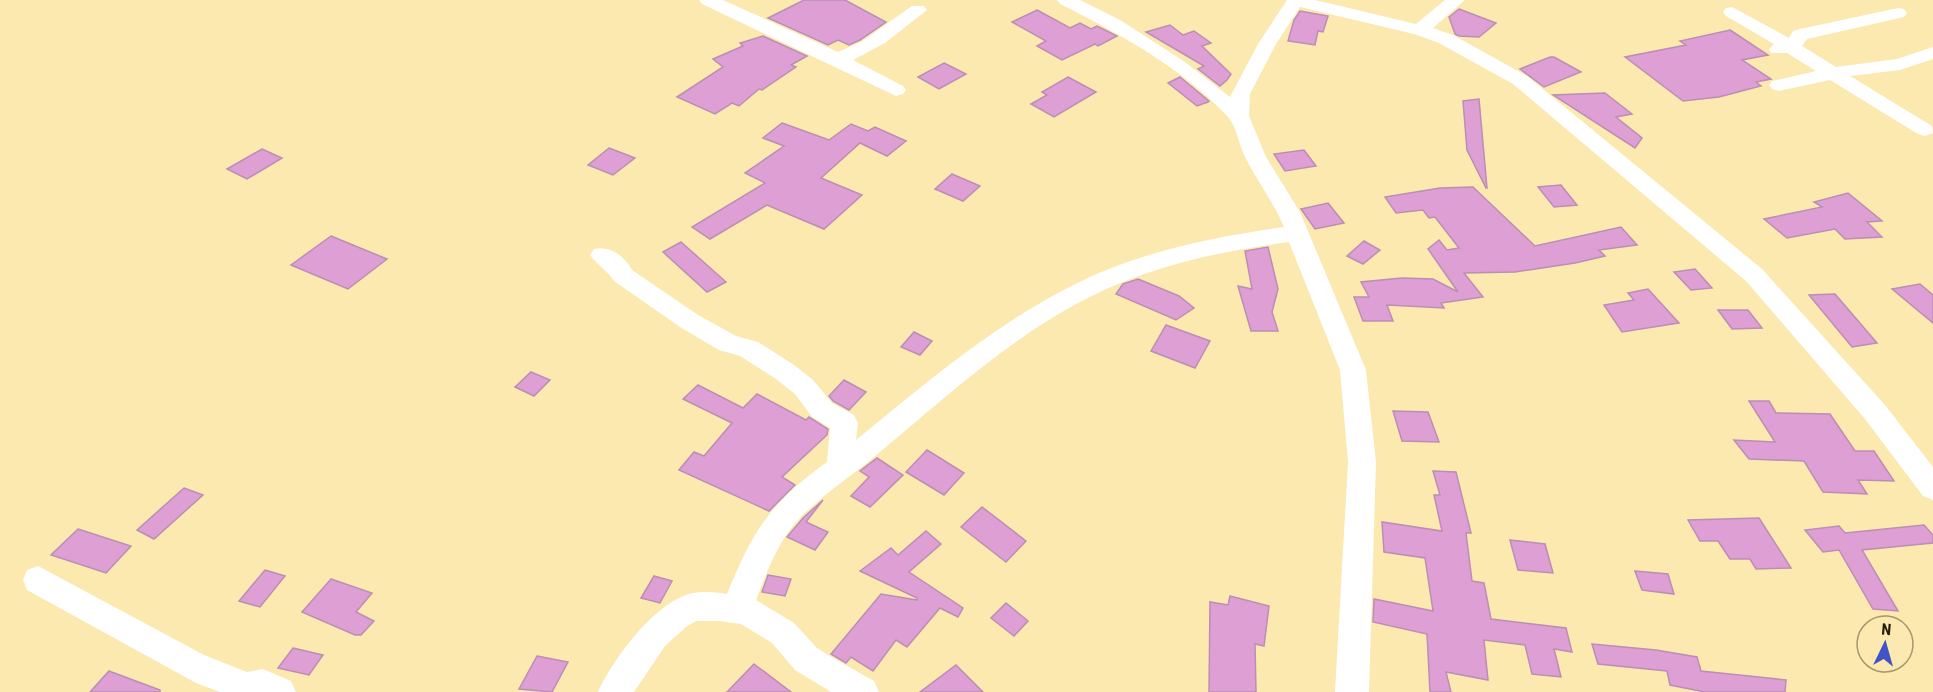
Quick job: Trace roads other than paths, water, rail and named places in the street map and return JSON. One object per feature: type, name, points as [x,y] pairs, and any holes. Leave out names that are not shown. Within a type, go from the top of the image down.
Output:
[{"type":"street","points":[[708,0],[896,90]]},
{"type":"street","points":[[1066,0],[1106,19],[1165,54],[1207,86],[1239,116]]},
{"type":"street","points":[[1420,30],[1456,0]]},
{"type":"street","points":[[1352,692],[1362,462],[1353,370],[1289,212],[1255,157],[1239,116],[1240,94],[1267,44],[1296,1],[1420,30],[1446,39],[1520,80],[1754,275],[1875,412],[1933,488]]},
{"type":"street","points":[[834,59],[856,52],[872,43],[918,10]]},
{"type":"street","points":[[1732,12],[1793,46],[1832,74],[1925,130]]},
{"type":"street","points":[[1772,50],[1793,46],[1800,35],[1898,13]]},
{"type":"street","points":[[1779,85],[1900,64],[1933,53]]},
{"type":"street","points":[[736,610],[757,559],[782,518],[817,483],[840,469],[972,363],[1024,325],[1112,278],[1146,264],[1221,244],[1297,233]]},
{"type":"street","points":[[602,255],[619,268],[622,275],[689,321],[728,343],[749,349],[804,387],[822,410],[844,423],[840,469]]},
{"type":"street","points":[[38,580],[196,669],[226,678],[244,688],[263,685],[279,692]]},
{"type":"street","points":[[615,692],[654,636],[675,617],[692,607],[719,607],[747,611],[783,633],[806,659],[862,692]]}]
